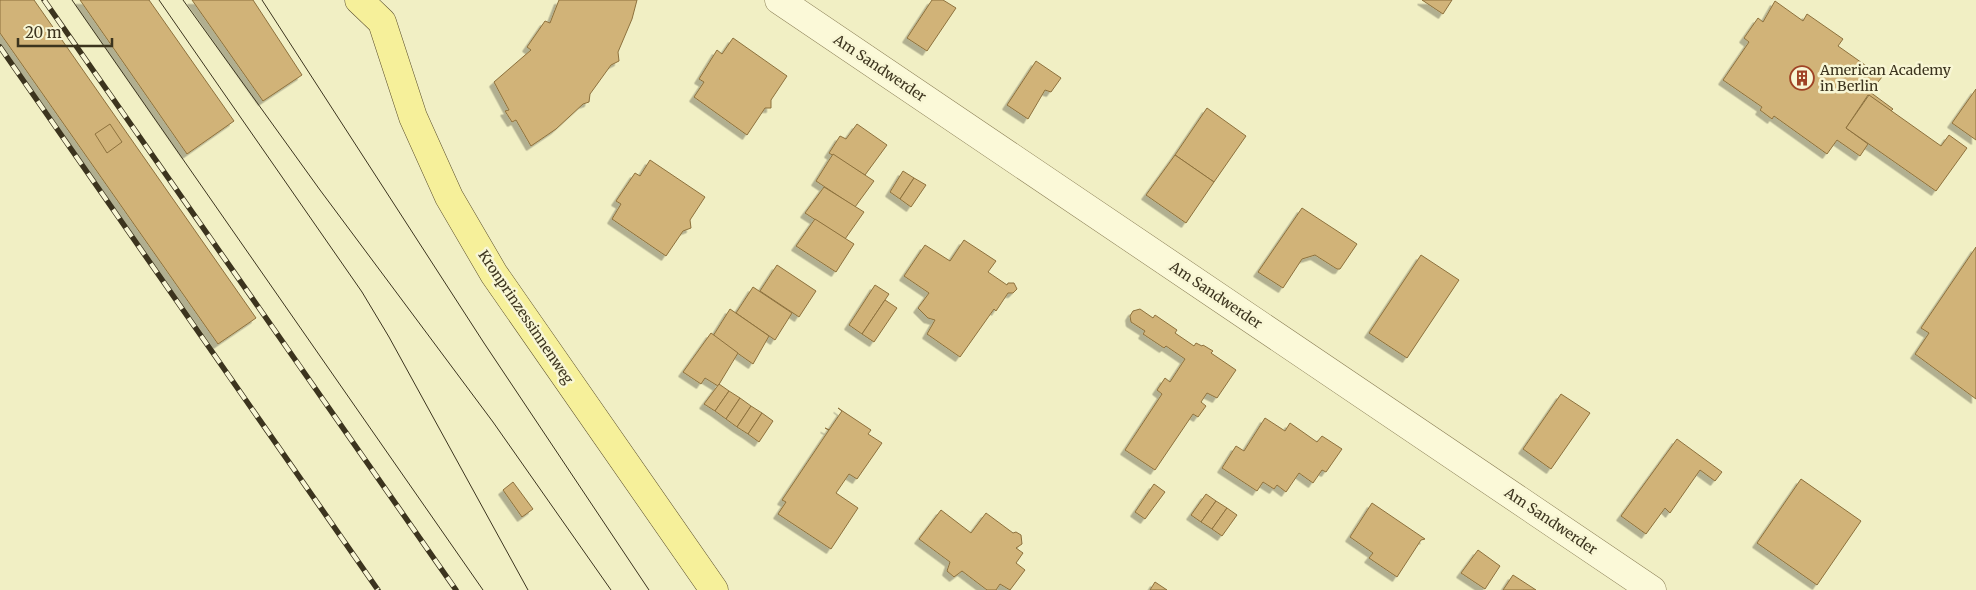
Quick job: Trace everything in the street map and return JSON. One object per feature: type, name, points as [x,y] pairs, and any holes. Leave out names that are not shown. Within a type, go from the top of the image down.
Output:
[{"type":"main road","name":"Kronprinzessinnenweg","points":[[359,0],[387,11],[414,117],[454,206],[494,274],[714,590]]},
{"type":"street","name":"Am Sandwerder","points":[[778,0],[1652,590]]},
{"type":"building","points":[[0,0],[34,0],[256,318],[218,344],[0,33]]},
{"type":"building","points":[[80,0],[149,0],[234,121],[187,154]]},
{"type":"building","points":[[192,0],[253,0],[302,75],[263,101]]},
{"type":"building","points":[[559,0],[637,0],[632,19],[618,52],[619,61],[611,65],[590,94],[589,102],[583,104],[556,129],[531,146],[516,120],[512,122],[505,111],[509,110],[494,82],[531,50],[527,47],[545,21],[550,23]]},
{"type":"building","points":[[932,0],[943,0],[956,8],[927,51],[907,38]]},
{"type":"building","points":[[1422,0],[1452,0],[1443,14]]},
{"type":"building","name":"American Academy in Berlin","points":[[1775,1],[1803,21],[1807,14],[1843,39],[1838,46],[1882,77],[1870,92],[1893,109],[1891,111],[1868,95],[1846,128],[1868,144],[1860,156],[1837,140],[1827,154],[1774,116],[1772,119],[1760,110],[1762,107],[1723,80],[1749,42],[1744,38],[1758,18],[1763,22]]},
{"type":"building","points":[[733,38],[787,76],[771,100],[771,108],[765,108],[747,135],[694,97],[704,82],[699,79],[717,50],[722,54]]},
{"type":"building","points":[[1036,61],[1061,78],[1051,92],[1045,90],[1028,119],[1007,105]]},
{"type":"building","points":[[1976,89],[1976,140],[1952,123]]},
{"type":"building","points":[[1869,95],[1941,146],[1949,135],[1967,148],[1936,191],[1846,128]]},
{"type":"building","points":[[1207,108],[1246,136],[1214,182],[1175,155]]},
{"type":"building","points":[[110,124],[122,142],[107,153],[95,134]]},
{"type":"building","points":[[857,124],[887,145],[865,175],[829,153],[840,136],[846,139]]},
{"type":"building","points":[[833,154],[874,181],[855,207],[816,181]]},
{"type":"building","points":[[1175,155],[1214,182],[1186,223],[1146,195]]},
{"type":"building","points":[[650,160],[705,197],[690,220],[691,228],[683,231],[666,256],[612,219],[621,204],[616,201],[635,173],[640,176]]},
{"type":"building","points":[[903,171],[914,178],[900,199],[890,192]]},
{"type":"building","points":[[914,178],[926,185],[911,207],[900,199]]},
{"type":"building","points":[[824,187],[864,212],[845,239],[805,213]]},
{"type":"building","points":[[1302,208],[1357,244],[1340,269],[1315,255],[1302,259],[1283,288],[1258,272]]},
{"type":"building","points":[[815,219],[854,244],[836,272],[796,246]]},
{"type":"building","points":[[964,240],[996,261],[988,272],[1007,285],[1008,283],[1014,283],[1017,289],[1013,293],[1008,293],[996,311],[994,309],[960,357],[927,334],[935,320],[928,318],[918,308],[929,293],[904,276],[925,245],[950,261]]},
{"type":"building","points":[[1976,247],[1976,399],[1915,354],[1929,333],[1921,328]]},
{"type":"building","points":[[1421,255],[1459,280],[1407,358],[1369,333]]},
{"type":"building","points":[[777,265],[816,291],[799,317],[760,291]]},
{"type":"building","points":[[875,285],[889,294],[862,334],[849,325]]},
{"type":"building","points":[[753,287],[792,313],[775,340],[736,313]]},
{"type":"building","points":[[885,300],[897,308],[874,342],[862,334]]},
{"type":"building","points":[[730,309],[769,336],[753,364],[713,336]]},
{"type":"building","points":[[1140,309],[1153,318],[1155,315],[1177,330],[1175,333],[1194,346],[1196,343],[1213,351],[1211,353],[1236,370],[1217,398],[1207,393],[1201,402],[1206,406],[1198,417],[1193,414],[1155,470],[1125,450],[1162,394],[1157,390],[1165,378],[1170,382],[1185,359],[1143,334],[1145,331],[1131,322],[1130,316],[1133,311]]},
{"type":"building","points":[[711,333],[738,353],[718,386],[705,378],[701,384],[683,372]]},
{"type":"building","points":[[719,384],[729,391],[715,411],[704,404]]},
{"type":"building","points":[[729,391],[740,398],[726,419],[715,411]]},
{"type":"building","points":[[1561,394],[1590,413],[1551,469],[1523,449]]},
{"type":"building","points":[[740,398],[751,406],[737,427],[726,419]]},
{"type":"building","points":[[751,406],[762,413],[748,434],[737,427]]},
{"type":"building","points":[[838,408],[871,430],[868,434],[882,443],[857,479],[849,474],[836,493],[858,508],[831,549],[778,514],[786,502],[782,500],[842,411]]},
{"type":"building","points":[[762,413],[773,421],[759,442],[748,434]]},
{"type":"building","points":[[1265,418],[1285,431],[1290,423],[1317,442],[1322,436],[1342,449],[1326,472],[1322,470],[1313,483],[1299,473],[1286,492],[1277,485],[1274,489],[1263,482],[1257,491],[1222,468],[1236,446],[1244,451]]},
{"type":"building","points":[[1677,439],[1722,472],[1715,481],[1700,470],[1670,513],[1665,508],[1646,534],[1621,516]]},
{"type":"building","points":[[1801,479],[1861,521],[1817,585],[1757,543]]},
{"type":"building","points":[[513,482],[533,509],[522,517],[503,490]]},
{"type":"building","points":[[1154,484],[1165,492],[1145,519],[1135,512]]},
{"type":"building","points":[[1206,494],[1216,501],[1201,522],[1191,515]]},
{"type":"building","points":[[1216,501],[1227,508],[1212,529],[1201,522]]},
{"type":"building","points":[[1372,503],[1425,539],[1421,540],[1397,577],[1369,558],[1373,553],[1350,537]]},
{"type":"building","points":[[1227,508],[1237,515],[1222,536],[1212,529]]},
{"type":"building","points":[[941,510],[971,533],[986,513],[1013,533],[1016,532],[1021,535],[1022,544],[1016,548],[1023,553],[1016,563],[1025,570],[1010,590],[1000,584],[996,590],[987,590],[962,571],[954,577],[947,571],[950,562],[919,539]]},
{"type":"building","points":[[1478,550],[1500,566],[1485,589],[1461,573]]},
{"type":"building","points":[[1513,575],[1536,590],[1503,590]]},
{"type":"building","points":[[1155,582],[1167,590],[1150,590]]},
{"type":"tram line","points":[[72,0],[483,590]]},
{"type":"tram line","points":[[159,0],[362,292],[389,337],[528,590]]},
{"type":"tram line","points":[[183,0],[320,190],[493,422],[611,590]]},
{"type":"tram line","points":[[262,0],[484,343],[649,590]]},
{"type":"railway","points":[[44,0],[456,590]]},
{"type":"railway","points":[[0,47],[378,590]]},
{"type":"place","name":"American Academy in Berlin","points":[[1802,78]]}]
